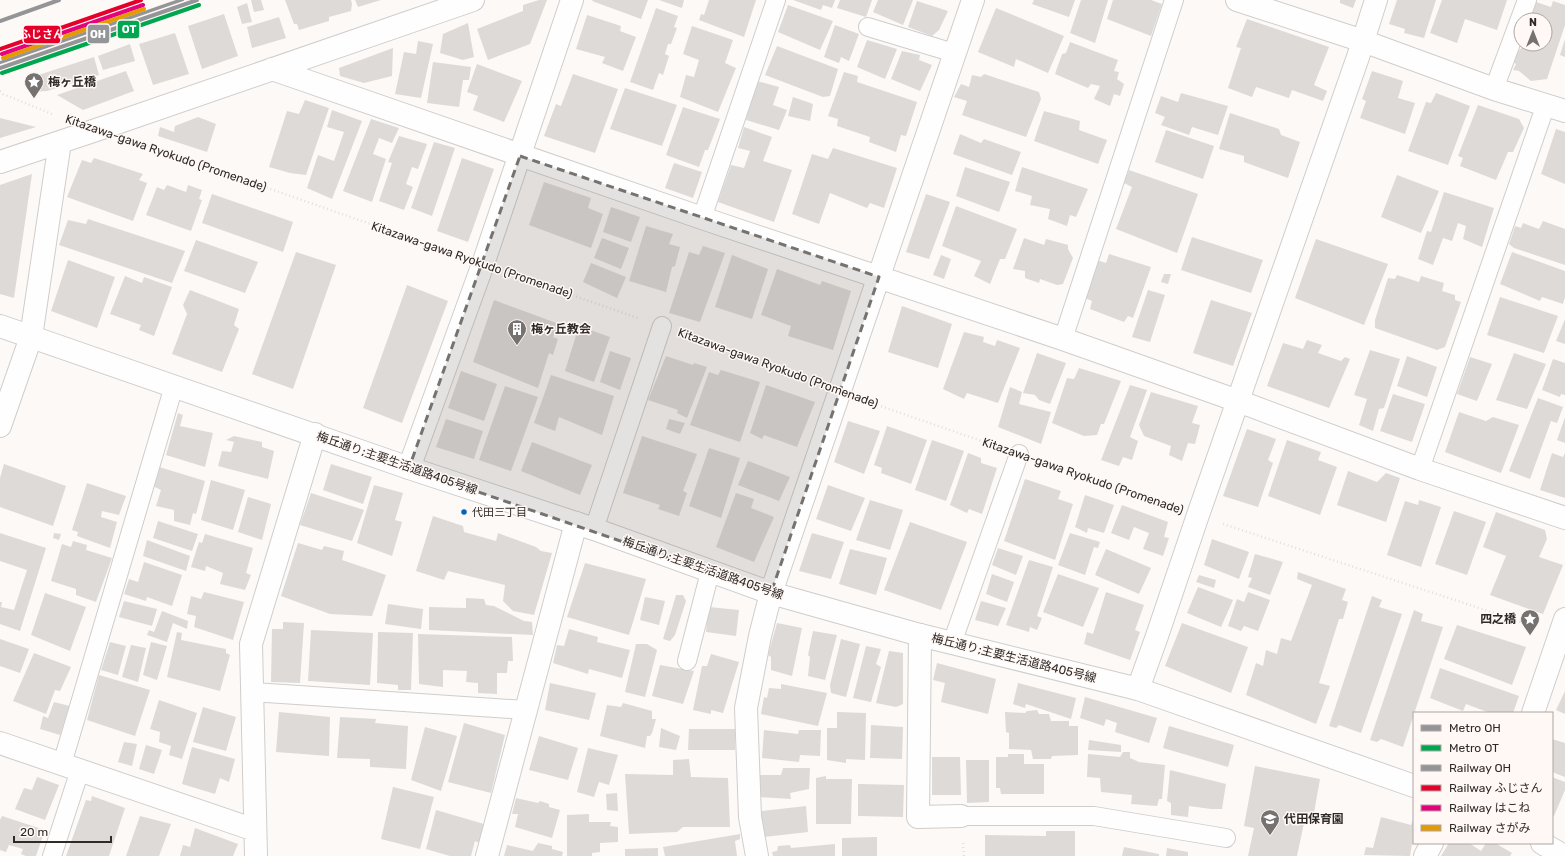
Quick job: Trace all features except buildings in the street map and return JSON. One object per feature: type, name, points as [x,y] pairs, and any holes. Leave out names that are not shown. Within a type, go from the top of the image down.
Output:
[{"type":"street","points":[[0,162],[473,0]]},
{"type":"street","points":[[409,468],[483,264],[572,0]]},
{"type":"street","points":[[757,856],[750,817],[746,708],[770,593],[840,392],[954,53],[974,0]]},
{"type":"street","points":[[1237,0],[1363,41],[1494,89],[1555,108]]},
{"type":"street","points":[[1138,689],[1376,0]]},
{"type":"street","points":[[272,69],[520,156],[1063,339],[1238,401],[1420,469],[1565,518]]},
{"type":"street","points":[[0,426],[30,337],[60,142]]},
{"type":"street","name":"梅丘通り;主要生活道路405号線","points":[[0,326],[409,468],[585,526],[770,593],[920,635],[1138,689],[1413,786]]},
{"type":"street","points":[[256,856],[251,644],[314,434]]},
{"type":"street","points":[[487,856],[526,710],[585,526]]},
{"type":"street","points":[[1533,712],[1562,627]]},
{"type":"street","points":[[920,635],[918,817],[961,816]]},
{"type":"street","points":[[0,743],[255,830]]},
{"type":"street","points":[[1425,856],[1431,844]]},
{"type":"street","points":[[1544,844],[1564,856]]},
{"type":"lane","points":[[702,218],[776,0]]},
{"type":"lane","points":[[1063,339],[1174,0]]},
{"type":"lane","points":[[1494,89],[1527,0]]},
{"type":"lane","points":[[868,28],[954,53]]},
{"type":"lane","points":[[1420,469],[1555,108]]},
{"type":"lane","points":[[585,526],[662,326]]},
{"type":"lane","points":[[52,856],[71,767],[174,386]]},
{"type":"lane","points":[[952,643],[1019,454]]},
{"type":"lane","points":[[687,661],[710,572]]},
{"type":"lane","points":[[252,692],[526,710]]},
{"type":"lane","points":[[961,816],[1094,816],[1226,838]]},
{"type":"path","name":"Kitazawa-gawa Ryokudo (Promenade)","points":[[0,91],[3,94],[56,115]]},
{"type":"path","name":"Kitazawa-gawa Ryokudo (Promenade)","points":[[99,129],[662,326],[840,392],[1198,515],[1562,627]]},
{"type":"highlighted area","points":[[520,156],[879,277],[771,593],[409,468]]},
{"type":"metro line","name":"OH","points":[[0,68],[197,0]]},
{"type":"metro line","name":"OT","points":[[2,73],[199,5]]},
{"type":"rail line","name":"OH","points":[[0,21],[59,0]]},
{"type":"rail line","name":"ふじさん","points":[[0,49],[141,0]]},
{"type":"rail line","name":"OH","points":[[0,63],[182,0]]},
{"type":"rail line","name":"はこね","points":[[2,54],[143,5]]},
{"type":"rail line","name":"さがみ","points":[[3,58],[144,9]]},
{"type":"place","name":"梅ヶ丘橋","points":[[34,99]]},
{"type":"place","name":"梅ヶ丘教会","points":[[517,346]]},
{"type":"place","name":"代田三丁目","points":[[464,512]]},
{"type":"place","name":"四之橋","points":[[1530,636]]},
{"type":"place","name":"代田保育園","points":[[1270,836]]}]
